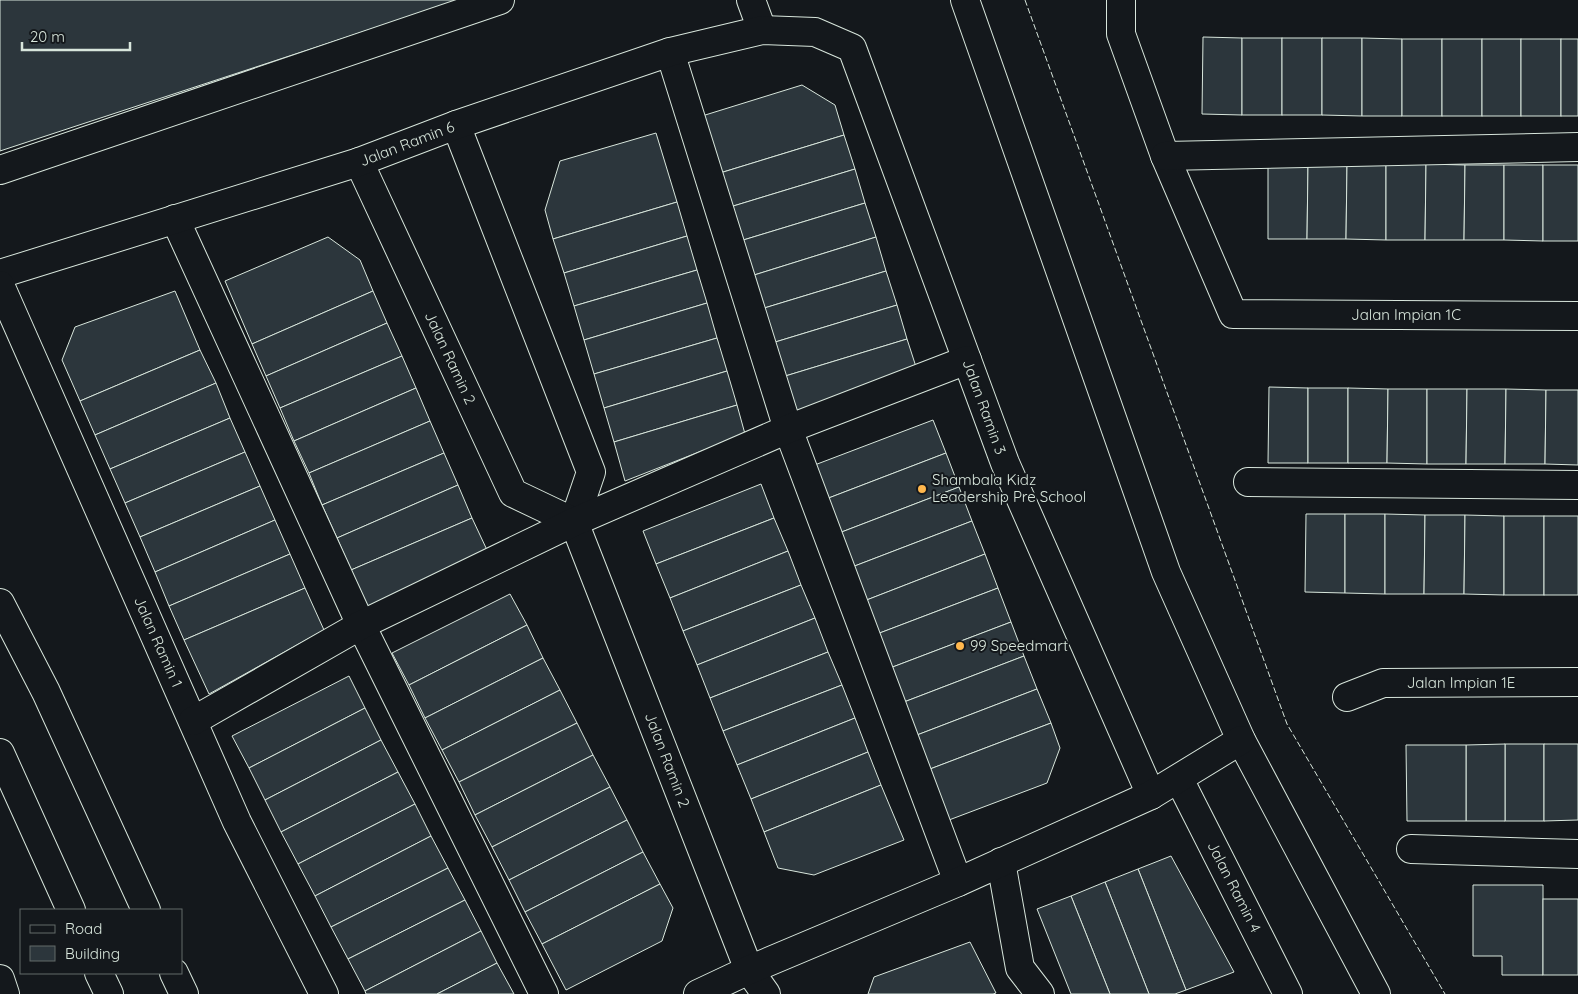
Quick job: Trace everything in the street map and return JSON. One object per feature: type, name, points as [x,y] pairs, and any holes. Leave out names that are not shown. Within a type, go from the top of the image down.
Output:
[{"type":"main road","points":[[0,170],[500,0]]},
{"type":"main road","points":[[752,0],[762,30]]},
{"type":"main road","points":[[965,0],[1166,572],[1241,740],[1376,994]]},
{"type":"main road","points":[[1121,0],[1121,34],[1166,156],[1578,147]]},
{"type":"main road","name":"Jalan Ramin 6","points":[[0,274],[359,162],[456,125],[670,52],[762,30],[815,32]]},
{"type":"main road","name":"Jalan Ramin 3","points":[[815,32],[852,48],[1005,463],[1151,795]]},
{"type":"main road","points":[[670,52],[788,429],[958,882]]},
{"type":"main road","points":[[456,125],[591,472],[574,522]]},
{"type":"main road","name":"Jalan Impian 1C","points":[[1166,156],[1233,314],[1578,316]]},
{"type":"main road","name":"Jalan Ramin 2","points":[[359,162],[513,493],[574,522],[749,970],[766,994]]},
{"type":"main road","points":[[175,219],[361,625],[544,994]]},
{"type":"main road","name":"Jalan Ramin 1","points":[[0,285],[237,822],[324,994]]},
{"type":"main road","points":[[193,721],[361,625],[574,522],[788,429],[967,360]]},
{"type":"main road","points":[[1248,482],[1578,485]]},
{"type":"main road","points":[[0,603],[46,692],[146,909]]},
{"type":"main road","name":"Jalan Impian 1E","points":[[1347,697],[1383,683],[1578,682]]},
{"type":"main road","points":[[698,994],[749,970],[958,882],[1151,795],[1241,740]]},
{"type":"main road","points":[[0,753],[71,909]]},
{"type":"main road","name":"Jalan Ramin 4","points":[[1179,779],[1281,992]]},
{"type":"main road","points":[[1411,849],[1578,854]]},
{"type":"main road","points":[[1001,862],[1020,968],[1040,994]]},
{"type":"main road","points":[[99,974],[109,994]]},
{"type":"main road","points":[[174,974],[184,994]]},
{"type":"main road","points":[[0,979],[5,994]]},
{"type":"building","points":[[0,0],[460,0],[0,151]]},
{"type":"building","points":[[1203,37],[1242,38],[1242,115],[1202,114]]},
{"type":"building","points":[[1242,38],[1282,38],[1282,115],[1242,115]]},
{"type":"building","points":[[1282,38],[1322,38],[1322,115],[1282,115]]},
{"type":"building","points":[[1322,38],[1362,38],[1362,116],[1322,115]]},
{"type":"building","points":[[1362,38],[1402,39],[1402,116],[1362,116]]},
{"type":"building","points":[[1402,39],[1442,39],[1442,116],[1402,116]]},
{"type":"building","points":[[1442,39],[1482,39],[1482,116],[1442,116]]},
{"type":"building","points":[[1482,39],[1521,39],[1521,116],[1482,116]]},
{"type":"building","points":[[1521,39],[1561,39],[1561,116],[1521,116]]},
{"type":"building","points":[[1561,39],[1578,39],[1578,116],[1561,116]]},
{"type":"building","points":[[802,85],[835,105],[844,135],[720,173],[702,116]]},
{"type":"building","points":[[656,133],[677,202],[553,239],[545,210],[560,161]]},
{"type":"building","points":[[844,135],[855,169],[730,207],[720,173]]},
{"type":"building","points":[[1268,164],[1308,164],[1307,239],[1268,239]]},
{"type":"building","points":[[1308,164],[1347,164],[1346,239],[1307,239]]},
{"type":"building","points":[[1347,164],[1386,164],[1386,240],[1346,239]]},
{"type":"building","points":[[1386,164],[1426,164],[1425,240],[1386,240]]},
{"type":"building","points":[[1426,164],[1465,165],[1464,240],[1425,240]]},
{"type":"building","points":[[1465,165],[1504,165],[1504,240],[1464,240]]},
{"type":"building","points":[[1504,165],[1543,165],[1543,241],[1504,240]]},
{"type":"building","points":[[1543,165],[1578,165],[1578,241],[1543,241]]},
{"type":"building","points":[[855,169],[865,203],[740,241],[730,207]]},
{"type":"building","points":[[677,202],[687,236],[564,273],[553,239]]},
{"type":"building","points":[[865,203],[876,237],[751,276],[740,241]]},
{"type":"building","points":[[687,236],[697,270],[574,306],[564,273]]},
{"type":"building","points":[[328,237],[360,260],[373,291],[252,344],[225,281]]},
{"type":"building","points":[[876,237],[886,271],[761,309],[751,276]]},
{"type":"building","points":[[697,270],[707,303],[584,340],[574,306]]},
{"type":"building","points":[[886,271],[897,305],[772,343],[761,309]]},
{"type":"building","points":[[175,291],[200,350],[80,401],[62,360],[75,327]]},
{"type":"building","points":[[373,291],[387,323],[266,376],[252,344]]},
{"type":"building","points":[[707,303],[717,338],[594,374],[584,340]]},
{"type":"building","points":[[897,305],[907,339],[782,377],[772,343]]},
{"type":"building","points":[[387,323],[402,356],[280,408],[266,376]]},
{"type":"building","points":[[717,338],[727,371],[604,408],[594,374]]},
{"type":"building","points":[[907,339],[918,373],[796,419],[782,377]]},
{"type":"building","points":[[200,350],[216,383],[95,435],[80,401]]},
{"type":"building","points":[[402,356],[416,388],[294,441],[280,408]]},
{"type":"building","points":[[727,371],[737,405],[614,442],[604,408]]},
{"type":"building","points":[[216,383],[230,418],[110,469],[95,435]]},
{"type":"building","points":[[1269,387],[1308,388],[1308,463],[1268,463]]},
{"type":"building","points":[[416,388],[430,421],[309,473],[294,441]]},
{"type":"building","points":[[1308,388],[1348,388],[1348,463],[1308,463]]},
{"type":"building","points":[[1348,388],[1388,389],[1387,463],[1348,463]]},
{"type":"building","points":[[1388,389],[1427,389],[1427,464],[1387,463]]},
{"type":"building","points":[[1427,389],[1467,389],[1466,464],[1427,464]]},
{"type":"building","points":[[1467,389],[1506,389],[1505,464],[1466,464]]},
{"type":"building","points":[[1506,389],[1546,390],[1545,464],[1505,464]]},
{"type":"building","points":[[1546,390],[1578,390],[1578,465],[1545,464]]},
{"type":"building","points":[[737,405],[745,434],[625,481],[614,442]]},
{"type":"building","points":[[230,418],[245,452],[125,503],[110,469]]},
{"type":"building","points":[[933,420],[946,453],[826,499],[812,466]]},
{"type":"building","points":[[430,421],[444,453],[322,505],[309,473]]},
{"type":"building","points":[[245,452],[260,486],[140,537],[125,503]]},
{"type":"building","points":[[444,453],[458,485],[337,538],[322,505]]},
{"type":"building","points":[[946,453],[959,487],[839,533],[826,499]]},
{"type":"building","points":[[761,484],[774,518],[656,564],[643,531]]},
{"type":"building","points":[[458,485],[472,518],[351,570],[337,538]]},
{"type":"building","points":[[260,486],[275,520],[155,572],[140,537]]},
{"type":"building","points":[[959,487],[972,521],[852,567],[839,533]]},
{"type":"building","points":[[1306,514],[1345,514],[1345,593],[1305,592]]},
{"type":"building","points":[[1345,514],[1385,514],[1385,594],[1345,593]]},
{"type":"building","points":[[1385,514],[1425,515],[1424,594],[1385,594]]},
{"type":"building","points":[[1425,515],[1465,515],[1464,594],[1424,594]]},
{"type":"building","points":[[1465,515],[1504,516],[1504,595],[1464,594]]},
{"type":"building","points":[[1504,516],[1544,516],[1544,595],[1504,595]]},
{"type":"building","points":[[1544,516],[1578,516],[1578,595],[1544,595]]},
{"type":"building","points":[[472,518],[487,550],[368,608],[351,570]]},
{"type":"building","points":[[774,518],[788,551],[670,598],[656,564]]},
{"type":"building","points":[[275,520],[290,554],[169,606],[155,572]]},
{"type":"building","points":[[972,521],[985,554],[864,601],[852,567]]},
{"type":"building","points":[[788,551],[801,585],[683,631],[670,598]]},
{"type":"building","points":[[290,554],[305,588],[184,640],[169,606]]},
{"type":"building","points":[[985,554],[998,588],[877,634],[864,601]]},
{"type":"building","points":[[801,585],[815,618],[697,665],[683,631]]},
{"type":"building","points":[[305,588],[324,630],[209,694],[184,640]]},
{"type":"building","points":[[998,588],[1011,622],[890,668],[877,634]]},
{"type":"building","points":[[510,594],[527,625],[409,685],[392,653]]},
{"type":"building","points":[[815,618],[828,652],[710,698],[697,665]]},
{"type":"building","points":[[1011,622],[1024,656],[904,702],[890,668]]},
{"type":"building","points":[[527,625],[543,658],[425,718],[409,685]]},
{"type":"building","points":[[828,652],[842,685],[723,731],[710,698]]},
{"type":"building","points":[[1024,656],[1037,689],[917,735],[904,702]]},
{"type":"building","points":[[543,658],[560,690],[442,750],[425,718]]},
{"type":"building","points":[[349,676],[365,708],[249,768],[232,736]]},
{"type":"building","points":[[842,685],[855,718],[737,765],[723,731]]},
{"type":"building","points":[[1037,689],[1051,723],[930,769],[917,735]]},
{"type":"building","points":[[560,690],[577,723],[459,782],[442,750]]},
{"type":"building","points":[[365,708],[381,740],[265,800],[249,768]]},
{"type":"building","points":[[855,718],[868,752],[751,799],[737,765]]},
{"type":"building","points":[[577,723],[593,755],[475,815],[459,782]]},
{"type":"building","points":[[1051,723],[1060,748],[1047,783],[949,820],[930,769]]},
{"type":"building","points":[[381,740],[398,772],[281,832],[265,800]]},
{"type":"building","points":[[1505,744],[1544,744],[1544,821],[1505,821]]},
{"type":"building","points":[[1505,744],[1505,821],[1466,821],[1466,745]]},
{"type":"building","points":[[1544,744],[1578,744],[1578,820],[1544,821]]},
{"type":"building","points":[[1406,745],[1466,745],[1466,821],[1407,821]]},
{"type":"building","points":[[868,752],[881,785],[764,832],[751,799]]},
{"type":"building","points":[[593,755],[610,787],[492,847],[475,815]]},
{"type":"building","points":[[398,772],[415,804],[298,864],[281,832]]},
{"type":"building","points":[[881,785],[904,840],[814,875],[778,868],[764,832]]},
{"type":"building","points":[[610,787],[627,820],[509,880],[492,847]]},
{"type":"building","points":[[415,804],[431,836],[315,896],[298,864]]},
{"type":"building","points":[[627,820],[643,852],[525,912],[509,880]]},
{"type":"building","points":[[431,836],[448,868],[331,927],[315,896]]},
{"type":"building","points":[[643,852],[660,884],[542,944],[525,912]]},
{"type":"building","points":[[1171,856],[1234,972],[1186,990],[1138,869]]},
{"type":"building","points":[[448,868],[465,900],[348,959],[331,927]]},
{"type":"building","points":[[1138,869],[1186,990],[1175,994],[1149,994],[1105,882]]},
{"type":"building","points":[[1105,882],[1149,994],[1110,994],[1071,896]]},
{"type":"building","points":[[660,884],[673,908],[662,941],[566,990],[542,944]]},
{"type":"building","points":[[1473,885],[1543,885],[1543,975],[1502,975],[1502,956],[1473,956]]},
{"type":"building","points":[[1071,896],[1110,994],[1071,994],[1037,909]]},
{"type":"building","points":[[1543,899],[1578,899],[1578,975],[1543,975]]},
{"type":"building","points":[[465,900],[481,931],[365,991],[348,959]]},
{"type":"building","points":[[481,931],[497,963],[437,994],[366,994],[365,991]]},
{"type":"building","points":[[970,942],[996,993],[868,994],[874,977]]},
{"type":"building","points":[[497,963],[514,994],[437,994]]},
{"type":"fence","points":[[1025,0],[1287,724],[1445,994]]},
{"type":"place","name":"Shambala Kidz Leadership Pre School","points":[[922,489]]},
{"type":"place","name":"99 Speedmart","points":[[960,646]]}]
